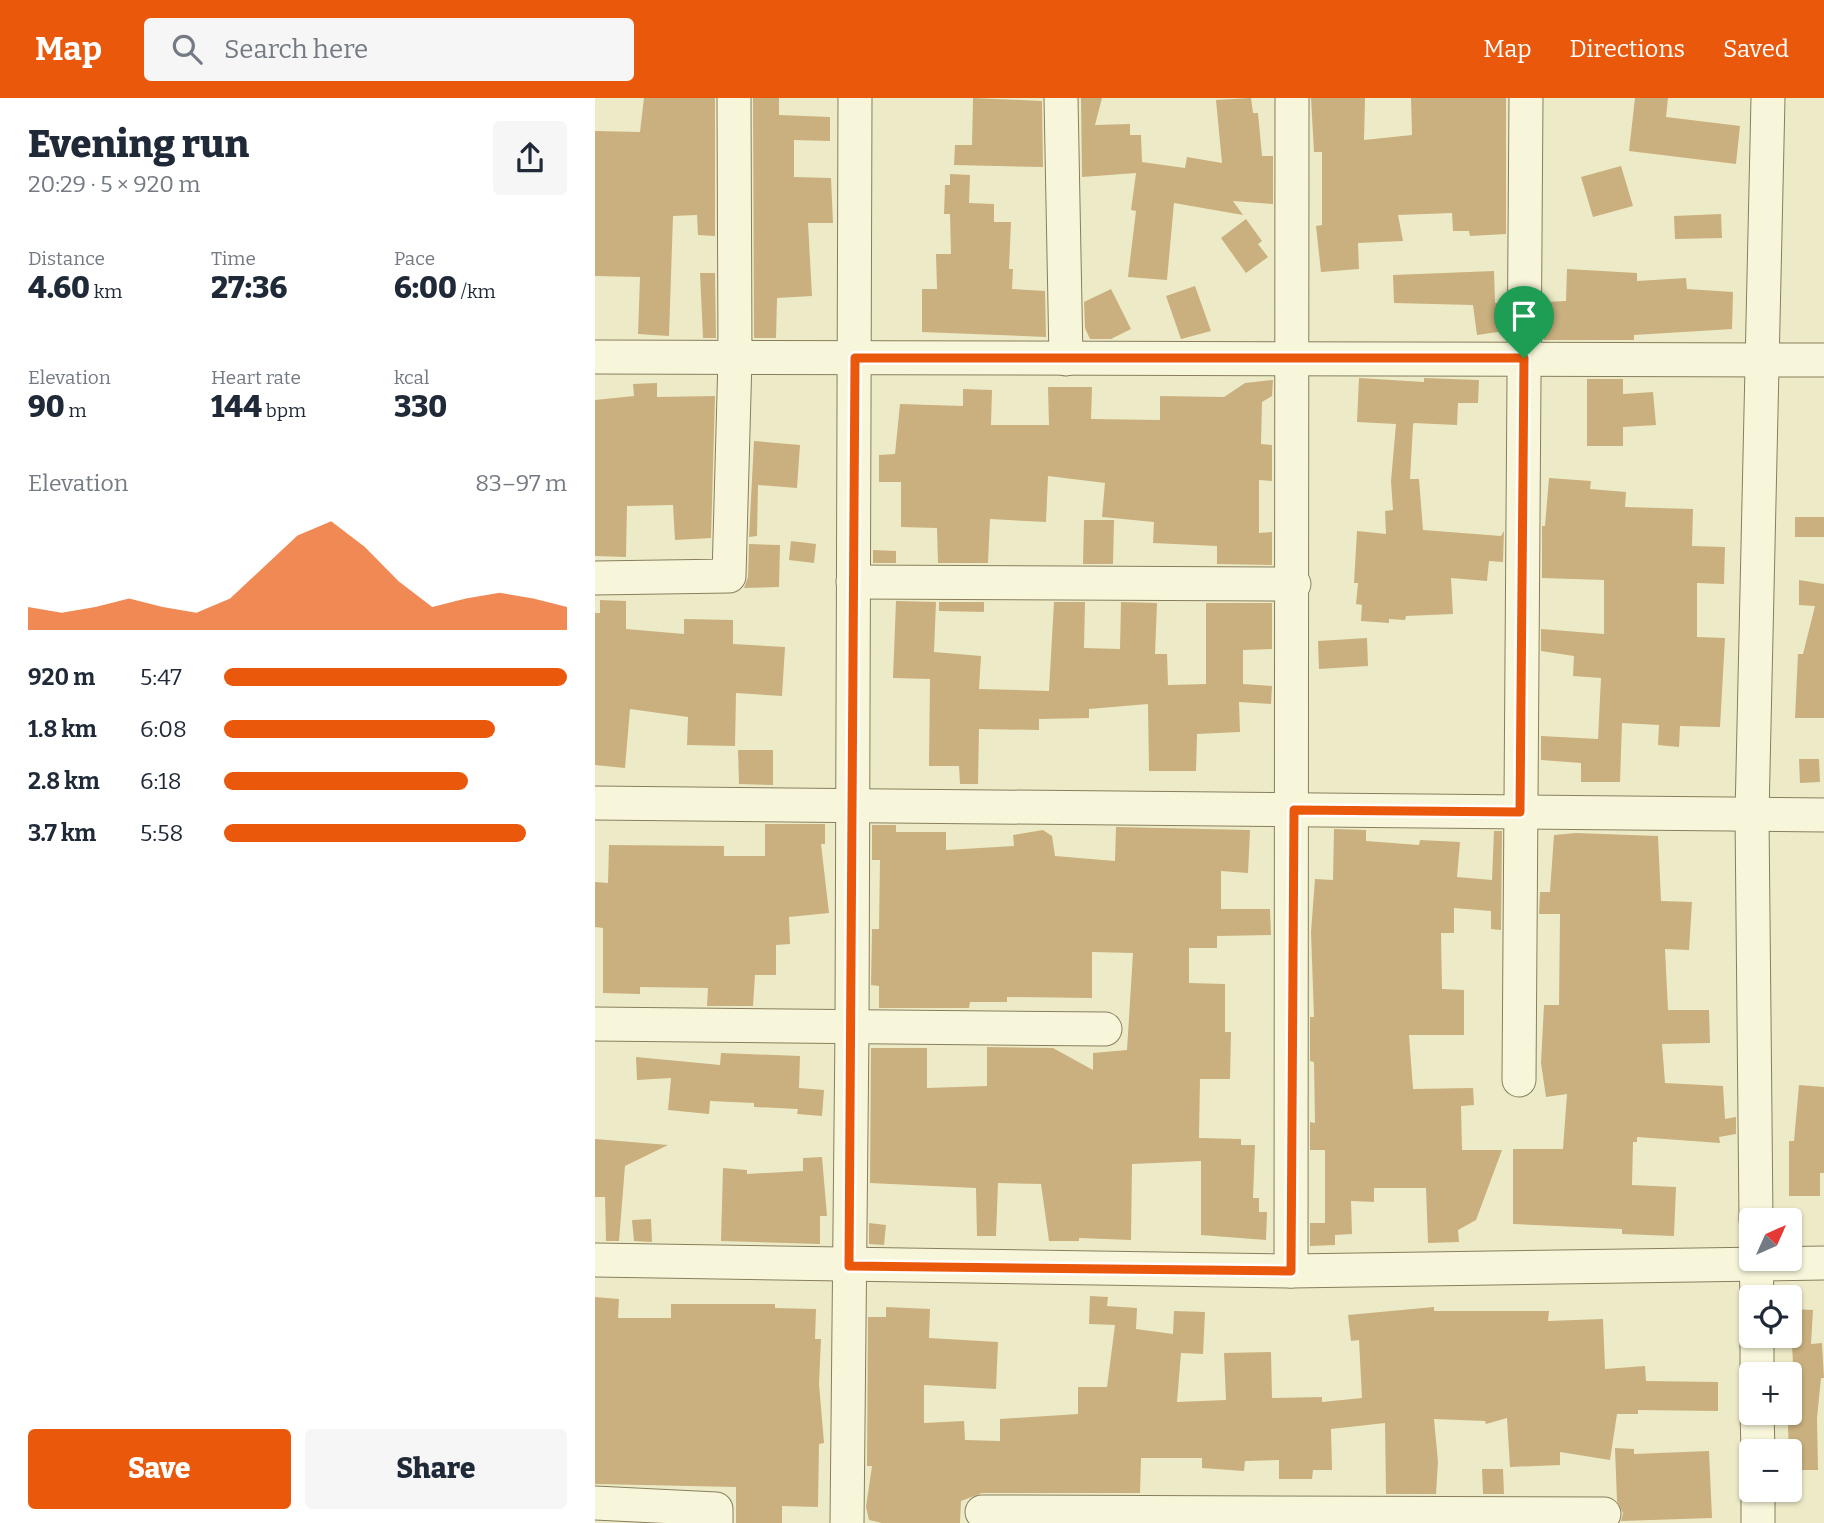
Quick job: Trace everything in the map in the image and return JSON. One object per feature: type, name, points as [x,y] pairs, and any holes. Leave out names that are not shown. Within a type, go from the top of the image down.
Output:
[{"type":"street","points":[[595,578],[729,576],[735,358],[734,98]]},
{"type":"street","points":[[847,1523],[852,1029],[855,98]]},
{"type":"street","points":[[1061,98],[1066,359]]},
{"type":"street","points":[[1291,1271],[1294,810],[1292,98]]},
{"type":"street","points":[[1520,1080],[1526,98]]},
{"type":"street","points":[[1756,1208],[1752,815],[1767,98]]},
{"type":"street","points":[[595,357],[1824,360]]},
{"type":"street","points":[[853,582],[1294,584]]},
{"type":"street","points":[[595,803],[1824,815]]},
{"type":"street","points":[[595,1024],[852,1029],[1105,1028]]},
{"type":"street","points":[[595,1260],[1291,1271],[1739,1260]]},
{"type":"street","points":[[1803,1262],[1824,1263]]},
{"type":"street","points":[[1758,1502],[1758,1523]]},
{"type":"street","points":[[595,1503],[716,1509],[716,1523]]},
{"type":"street","points":[[982,1512],[1287,1518],[1604,1514]]},
{"type":"building","points":[[644,98],[715,98],[715,236],[698,235],[697,215],[673,216],[669,336],[638,334],[640,277],[595,276],[595,131],[640,132]]},
{"type":"building","points":[[753,98],[779,98],[779,115],[830,117],[830,141],[794,140],[794,177],[831,178],[833,223],[808,223],[812,296],[777,298],[776,338],[754,338]]},
{"type":"building","points":[[973,98],[1042,101],[1043,167],[954,165],[955,145],[972,145]]},
{"type":"building","points":[[1081,98],[1102,98],[1095,125],[1130,124],[1130,135],[1141,135],[1142,162],[1185,168],[1187,157],[1222,163],[1216,100],[1251,98],[1253,113],[1258,113],[1262,156],[1273,156],[1273,204],[1233,201],[1243,215],[1174,203],[1167,280],[1128,277],[1136,211],[1131,210],[1136,173],[1082,177]]},
{"type":"building","points":[[1311,98],[1365,98],[1364,140],[1412,135],[1411,98],[1506,98],[1506,234],[1470,236],[1469,231],[1453,231],[1452,213],[1398,215],[1403,241],[1358,243],[1359,269],[1321,272],[1316,226],[1322,225],[1322,152],[1314,152]]},
{"type":"building","points":[[1635,98],[1668,98],[1666,117],[1740,126],[1736,164],[1629,151]]},
{"type":"building","points":[[1621,166],[1633,206],[1593,217],[1581,177]]},
{"type":"building","points":[[950,174],[970,175],[969,203],[994,204],[994,222],[1011,222],[1009,269],[1013,269],[1012,289],[1045,291],[1046,337],[922,332],[922,289],[937,289],[936,254],[951,254],[950,214],[944,214],[945,185],[950,185]]},
{"type":"building","points":[[1721,214],[1722,238],[1675,239],[1674,216]]},
{"type":"building","points":[[1246,219],[1262,241],[1258,244],[1268,257],[1246,273],[1221,238]]},
{"type":"building","points":[[1567,269],[1637,273],[1637,281],[1686,278],[1687,289],[1733,292],[1732,329],[1634,335],[1634,340],[1544,340],[1544,302],[1566,301]]},
{"type":"building","points":[[1494,271],[1495,303],[1505,302],[1505,331],[1477,335],[1473,305],[1394,303],[1393,275]]},
{"type":"building","points":[[700,273],[715,273],[716,338],[703,338]]},
{"type":"building","points":[[1195,286],[1211,331],[1181,339],[1166,296]]},
{"type":"building","points":[[1111,289],[1131,329],[1111,339],[1090,339],[1085,328],[1084,302]]},
{"type":"building","points":[[1359,378],[1424,382],[1424,378],[1479,380],[1478,403],[1458,403],[1457,425],[1413,425],[1410,479],[1419,479],[1423,530],[1501,536],[1504,531],[1503,562],[1489,561],[1487,581],[1451,578],[1453,614],[1406,616],[1405,620],[1389,619],[1389,623],[1361,621],[1362,605],[1356,604],[1358,583],[1354,583],[1357,531],[1386,534],[1385,511],[1393,510],[1391,481],[1396,424],[1357,422]]},
{"type":"building","points":[[1587,379],[1623,379],[1623,394],[1653,392],[1656,425],[1623,427],[1623,446],[1587,446]]},
{"type":"building","points":[[1273,380],[1272,396],[1262,402],[1261,444],[1272,445],[1272,481],[1259,480],[1259,533],[1272,532],[1272,565],[1217,564],[1217,546],[1153,543],[1154,522],[1102,517],[1105,483],[1048,476],[1046,522],[990,519],[988,563],[938,563],[937,528],[901,527],[901,482],[879,482],[879,455],[895,454],[900,404],[963,406],[963,389],[992,390],[991,425],[1049,425],[1048,387],[1092,387],[1091,419],[1160,420],[1160,396],[1224,397],[1245,383]]},
{"type":"building","points":[[657,383],[657,397],[715,396],[711,538],[675,540],[673,505],[627,506],[626,557],[595,556],[595,400],[634,396],[633,384]]},
{"type":"building","points":[[754,441],[800,445],[797,488],[758,485],[757,536],[749,537]]},
{"type":"building","points":[[1549,478],[1591,481],[1590,489],[1626,492],[1625,507],[1693,509],[1692,546],[1725,547],[1724,584],[1697,583],[1697,637],[1725,638],[1720,727],[1680,726],[1679,747],[1658,745],[1659,725],[1622,723],[1620,782],[1581,782],[1581,763],[1541,760],[1541,736],[1598,739],[1601,678],[1573,676],[1574,656],[1541,651],[1541,629],[1604,634],[1604,580],[1542,578],[1542,526],[1545,526]]},
{"type":"building","points":[[1795,517],[1824,517],[1824,537],[1795,537]]},
{"type":"building","points":[[1084,520],[1114,520],[1113,564],[1083,564]]},
{"type":"building","points":[[791,541],[816,544],[814,563],[789,560]]},
{"type":"building","points":[[749,544],[780,545],[779,587],[744,588],[748,577]]},
{"type":"building","points":[[873,550],[896,551],[896,563],[873,563]]},
{"type":"building","points":[[1799,580],[1824,584],[1824,718],[1795,718],[1798,654],[1803,654],[1815,606],[1799,605]]},
{"type":"building","points":[[600,600],[626,601],[626,629],[684,634],[684,619],[733,620],[733,644],[785,647],[782,696],[736,693],[735,746],[687,745],[688,717],[630,709],[625,768],[595,765],[595,613],[600,613]]},
{"type":"building","points":[[896,601],[936,602],[934,652],[981,656],[979,689],[1049,691],[1054,602],[1085,602],[1084,648],[1120,649],[1121,602],[1157,603],[1155,654],[1167,654],[1168,685],[1206,684],[1206,603],[1272,603],[1272,649],[1243,650],[1243,684],[1272,686],[1271,704],[1239,702],[1240,732],[1197,734],[1196,771],[1149,771],[1148,704],[1089,709],[1089,718],[1039,719],[1039,730],[979,729],[978,784],[960,784],[959,766],[929,766],[930,679],[893,678]]},
{"type":"building","points":[[939,602],[984,602],[984,612],[939,611]]},
{"type":"building","points":[[1367,638],[1368,666],[1319,669],[1318,641]]},
{"type":"building","points":[[738,750],[773,750],[773,785],[739,784]]},
{"type":"building","points":[[1799,759],[1819,759],[1820,782],[1800,783]]},
{"type":"building","points":[[765,824],[825,824],[825,844],[821,844],[829,913],[789,917],[790,944],[776,945],[776,975],[755,975],[753,1006],[707,1006],[708,988],[640,987],[640,994],[603,993],[603,928],[595,927],[595,882],[608,883],[609,845],[724,846],[724,856],[765,856]]},
{"type":"building","points":[[872,825],[896,825],[896,832],[946,832],[946,850],[1014,846],[1013,835],[1043,830],[1052,836],[1055,856],[1115,861],[1116,827],[1250,830],[1248,873],[1221,871],[1221,909],[1270,909],[1271,935],[1217,936],[1217,948],[1189,948],[1189,983],[1225,984],[1225,1032],[1231,1032],[1230,1079],[1200,1079],[1199,1138],[1241,1139],[1241,1145],[1255,1145],[1253,1198],[1259,1198],[1259,1212],[1267,1212],[1266,1240],[1201,1235],[1201,1161],[1132,1164],[1131,1240],[1079,1238],[1079,1241],[1049,1241],[1041,1184],[998,1183],[996,1236],[977,1236],[976,1188],[870,1183],[871,1048],[927,1048],[927,1088],[987,1086],[987,1047],[1053,1048],[1093,1070],[1093,1053],[1127,1050],[1133,953],[1092,952],[1092,998],[1007,997],[1007,1002],[970,1002],[969,1008],[879,1008],[879,986],[871,985],[872,929],[879,929],[880,860],[872,860]]},
{"type":"building","points":[[1334,829],[1366,830],[1366,841],[1419,845],[1420,840],[1460,842],[1457,877],[1492,880],[1494,831],[1502,831],[1501,930],[1491,929],[1491,911],[1454,908],[1454,933],[1441,933],[1442,989],[1464,990],[1464,1035],[1409,1035],[1413,1089],[1473,1088],[1474,1105],[1461,1106],[1462,1150],[1502,1150],[1476,1220],[1458,1230],[1459,1242],[1428,1243],[1426,1188],[1374,1188],[1374,1202],[1351,1201],[1352,1234],[1335,1235],[1335,1245],[1310,1246],[1310,1223],[1325,1223],[1325,1150],[1310,1150],[1310,1122],[1315,1123],[1314,1062],[1310,1061],[1310,1017],[1314,1017],[1311,932],[1315,879],[1333,880]]},
{"type":"building","points":[[1576,833],[1658,836],[1661,901],[1692,902],[1689,950],[1665,949],[1668,1010],[1709,1010],[1710,1043],[1662,1044],[1665,1083],[1723,1086],[1725,1119],[1736,1117],[1736,1134],[1719,1137],[1720,1143],[1637,1137],[1637,1142],[1633,1142],[1632,1185],[1676,1187],[1674,1236],[1622,1234],[1622,1229],[1513,1224],[1513,1149],[1563,1149],[1567,1094],[1546,1097],[1541,1063],[1544,1005],[1559,1005],[1560,914],[1539,914],[1540,892],[1550,892],[1554,835]]},
{"type":"building","points":[[721,1053],[800,1056],[799,1088],[824,1090],[822,1116],[797,1114],[798,1109],[754,1107],[754,1103],[710,1101],[709,1114],[668,1110],[671,1078],[637,1080],[636,1057],[720,1065]]},
{"type":"building","points":[[1799,1085],[1824,1087],[1824,1173],[1820,1173],[1820,1196],[1789,1196],[1789,1141],[1794,1141]]},
{"type":"building","points":[[595,1139],[668,1145],[625,1166],[619,1241],[606,1241],[605,1197],[595,1197]]},
{"type":"building","points":[[822,1157],[827,1216],[820,1216],[820,1244],[721,1241],[723,1168],[747,1170],[747,1174],[803,1171],[803,1158]]},
{"type":"building","points":[[651,1219],[652,1242],[634,1241],[632,1220]]},
{"type":"building","points":[[869,1223],[886,1225],[884,1245],[869,1244]]},
{"type":"building","points":[[1090,1296],[1108,1297],[1107,1306],[1137,1308],[1136,1329],[1173,1334],[1174,1311],[1205,1312],[1203,1354],[1181,1353],[1177,1402],[1226,1400],[1224,1353],[1271,1352],[1272,1398],[1322,1397],[1322,1402],[1362,1398],[1359,1340],[1351,1341],[1348,1315],[1434,1307],[1434,1311],[1549,1311],[1548,1321],[1603,1319],[1605,1369],[1645,1366],[1646,1381],[1718,1382],[1718,1411],[1638,1410],[1638,1414],[1617,1414],[1610,1460],[1560,1452],[1560,1465],[1510,1467],[1507,1418],[1486,1424],[1485,1421],[1434,1419],[1438,1462],[1436,1494],[1386,1494],[1385,1423],[1331,1429],[1332,1470],[1313,1470],[1312,1479],[1279,1479],[1279,1460],[1245,1461],[1244,1471],[1202,1468],[1202,1458],[1141,1458],[1140,1493],[982,1493],[961,1501],[960,1523],[882,1523],[869,1520],[866,1507],[872,1466],[867,1466],[868,1317],[886,1317],[886,1307],[930,1309],[929,1338],[998,1342],[996,1389],[924,1385],[924,1423],[964,1421],[965,1440],[1000,1441],[1000,1419],[1078,1414],[1078,1387],[1107,1387],[1115,1325],[1089,1324]]},
{"type":"building","points":[[595,1297],[619,1299],[618,1318],[671,1318],[671,1304],[775,1304],[775,1308],[816,1309],[815,1339],[821,1339],[819,1384],[824,1443],[819,1444],[818,1507],[782,1506],[782,1523],[736,1523],[736,1487],[595,1484]]},
{"type":"building","points":[[1802,1309],[1813,1310],[1811,1344],[1822,1343],[1824,1378],[1821,1378],[1817,1418],[1818,1470],[1802,1470],[1802,1439],[1788,1439],[1788,1425],[1802,1425],[1802,1362],[1793,1362],[1792,1348],[1802,1348]]},
{"type":"building","points":[[1615,1448],[1634,1449],[1634,1454],[1709,1451],[1712,1518],[1621,1521],[1623,1513],[1617,1501]]},
{"type":"building","points":[[1482,1469],[1503,1469],[1504,1494],[1483,1494]]},
{"type":"route","points":[[855,358],[1524,358],[1520,812],[1294,810],[1291,1271],[849,1266],[855,358]]}]
